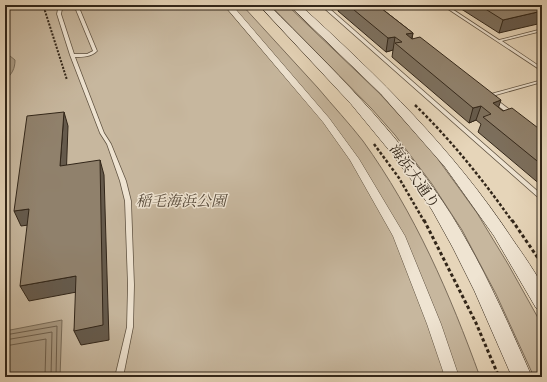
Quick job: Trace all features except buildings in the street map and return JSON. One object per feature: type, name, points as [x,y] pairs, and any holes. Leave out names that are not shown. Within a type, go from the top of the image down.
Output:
[{"type":"street","points":[[228,5],[326,120],[354,159],[399,236],[434,324],[452,377]]},
{"type":"street","name":"海浜大通り","points":[[264,5],[362,108],[394,146],[437,206],[479,284],[522,377]]},
{"type":"street","name":"海浜大通り","points":[[294,5],[414,121],[442,154],[489,217],[513,253],[542,303]]},
{"type":"lane","points":[[58,5],[60,8],[59,14],[72,55],[102,133],[109,144],[123,181],[128,201],[131,285],[130,327],[119,377]]},
{"type":"lane","points":[[72,55],[87,55],[92,54],[95,51],[76,5]]},
{"type":"lane","points":[[345,5],[326,9],[542,198]]},
{"type":"lane","points":[[384,15],[376,9],[403,5]]},
{"type":"lane","points":[[444,5],[542,70]]},
{"type":"lane","points":[[498,41],[542,30]]},
{"type":"lane","points":[[536,66],[542,64]]},
{"type":"lane","points":[[489,96],[542,81]]},
{"type":"lane","points":[[483,92],[518,119]]},
{"type":"path","points":[[50,5],[45,11],[67,80]]},
{"type":"path","points":[[372,142],[399,178],[420,213],[476,324],[499,377]]},
{"type":"green space","name":"稲毛海浜公園","points":[[5,5],[242,5],[347,121],[382,168],[415,225],[430,255],[444,285],[480,377],[5,377]]},
{"type":"green space","points":[[270,5],[287,5],[380,94],[432,151],[477,213],[508,264],[542,325],[542,377],[534,377],[496,294],[462,230],[432,184],[395,135],[371,108]]},
{"type":"water","points":[[5,52],[15,60],[13,71],[5,80]]},
{"type":"water","points":[[62,320],[60,377],[5,377],[5,331]]}]
